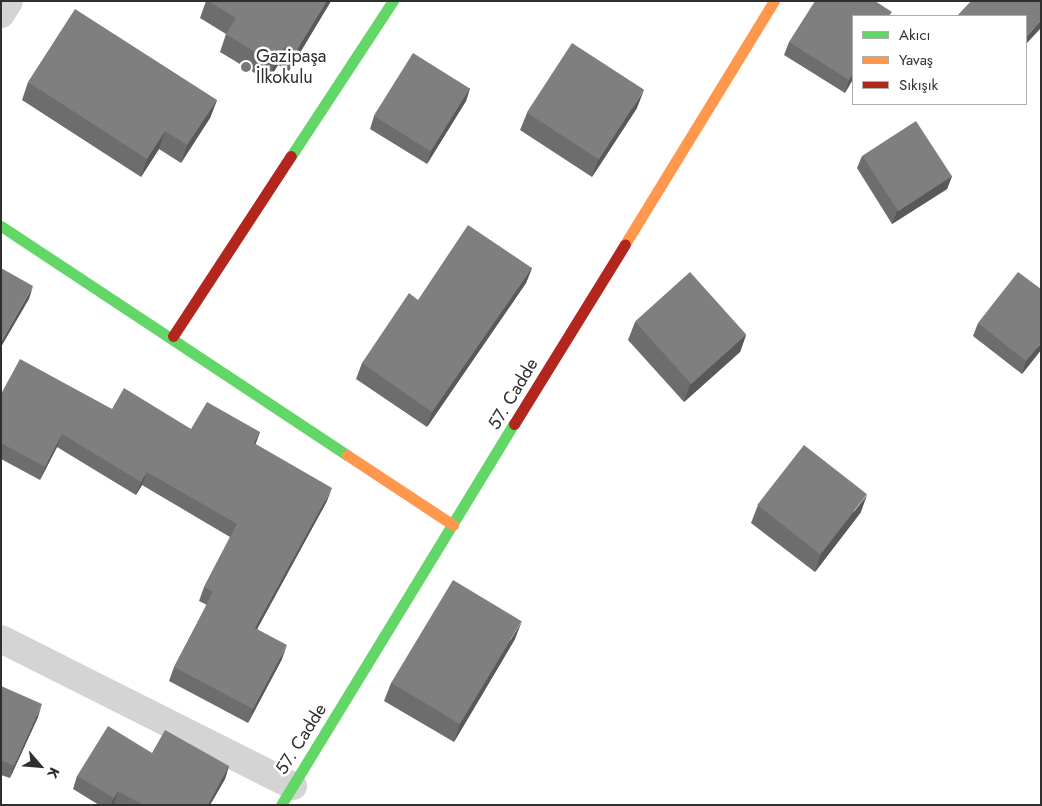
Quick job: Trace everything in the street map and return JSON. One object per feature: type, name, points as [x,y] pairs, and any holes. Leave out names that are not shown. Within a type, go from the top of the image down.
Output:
[{"type":"street","points":[[1,14],[9,1]]},
{"type":"street","points":[[173,336],[393,1]]},
{"type":"street","name":"57. Cadde","points":[[287,795],[774,1]]},
{"type":"street","points":[[1,226],[173,336],[453,525]]},
{"type":"street","points":[[1,639],[287,795]]},
{"type":"building","points":[[208,1],[327,1],[295,53],[285,47],[274,64],[226,34],[236,18]]},
{"type":"building","points":[[815,1],[875,1],[892,12],[890,15],[852,15],[852,76],[849,80],[789,42]]},
{"type":"building","points":[[971,1],[1041,1],[1041,20],[1027,36],[1027,15],[958,15]]},
{"type":"building","points":[[75,9],[217,100],[187,145],[165,131],[147,159],[28,82]]},
{"type":"building","points":[[572,43],[644,90],[599,159],[527,113]]},
{"type":"building","points":[[413,53],[470,89],[431,151],[374,116]]},
{"type":"building","points":[[916,121],[952,176],[898,211],[862,156]]},
{"type":"building","points":[[468,225],[532,268],[432,412],[362,363],[409,293],[418,300]]},
{"type":"building","points":[[1,268],[33,286],[1,342]]},
{"type":"building","points":[[690,272],[746,334],[691,384],[635,322]]},
{"type":"building","points":[[1018,272],[1041,289],[1041,343],[1026,361],[978,323]]},
{"type":"building","points":[[20,359],[112,409],[124,388],[191,429],[207,402],[260,432],[254,443],[332,488],[255,628],[287,645],[253,709],[174,667],[213,592],[204,587],[237,524],[147,472],[141,482],[62,434],[45,467],[1,443],[1,394]]},
{"type":"building","points":[[804,445],[867,494],[820,554],[757,505]]},
{"type":"building","points":[[453,580],[522,621],[460,724],[391,683]]},
{"type":"building","points":[[1,686],[42,704],[14,766],[1,760]]},
{"type":"building","points":[[108,726],[152,753],[165,730],[229,766],[208,805],[143,805],[118,791],[114,798],[77,776]]},
{"type":"traffic: fast","points":[[291,156],[393,1]]},
{"type":"traffic: fast","points":[[1,226],[347,455]]},
{"type":"traffic: fast","points":[[281,805],[514,424]]},
{"type":"traffic: slow","points":[[625,244],[774,1]]},
{"type":"traffic: slow","points":[[347,455],[453,525]]},
{"type":"traffic: jam","points":[[173,336],[291,156]]},
{"type":"traffic: jam","points":[[514,424],[625,244]]},
{"type":"place","name":"Gazipaşa İlkokulu","points":[[246,67]]}]
